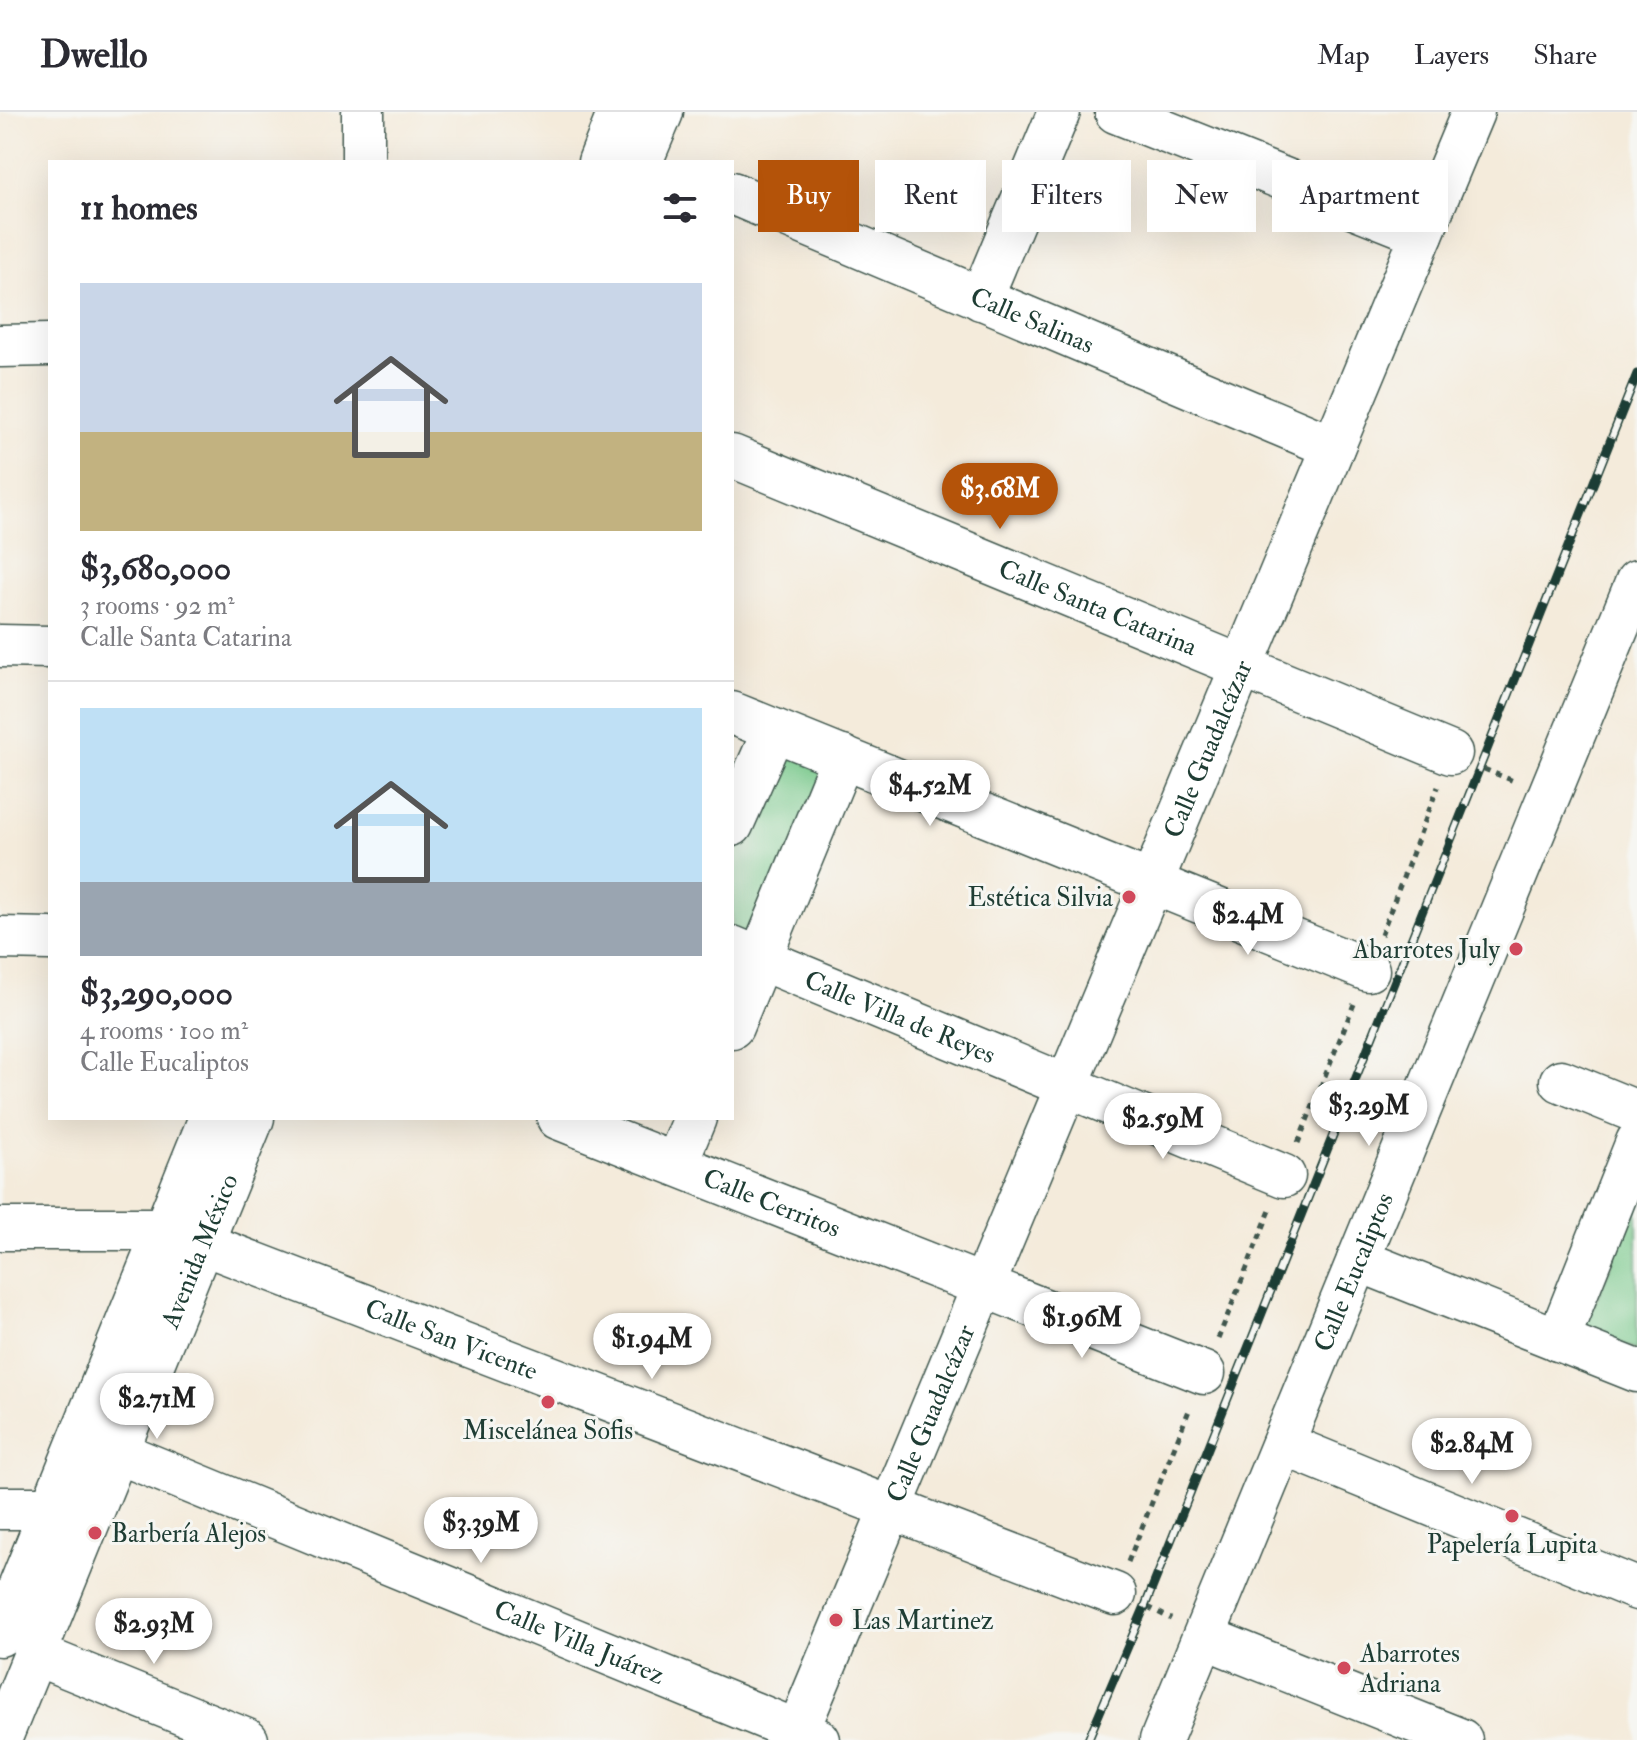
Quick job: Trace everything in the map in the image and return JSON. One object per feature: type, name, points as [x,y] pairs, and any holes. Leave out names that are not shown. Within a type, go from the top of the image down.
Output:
[{"type":"street","points":[[363,112],[363,160]]},
{"type":"street","points":[[600,160],[619,112]]},
{"type":"street","points":[[648,160],[662,112]]},
{"type":"street","points":[[981,299],[1059,112]]},
{"type":"street","points":[[1116,112],[1422,234]]},
{"type":"street","name":"Calle Guadalcázar","points":[[804,1737],[892,1508],[1473,112]]},
{"type":"street","name":"Calle Salinas","points":[[734,194],[1333,447]]},
{"type":"street","points":[[0,346],[48,345]]},
{"type":"street","name":"Calle Santa Catarina","points":[[734,457],[1451,753]]},
{"type":"street","name":"Calle Eucaliptos","points":[[1161,1740],[1637,581]]},
{"type":"street","points":[[0,646],[48,647]]},
{"type":"street","points":[[734,714],[1368,970]]},
{"type":"street","points":[[734,820],[774,730]]},
{"type":"street","points":[[734,1016],[746,953],[843,757]]},
{"type":"street","points":[[0,938],[48,939]]},
{"type":"street","name":"Calle Villa de Reyes","points":[[746,953],[1284,1176]]},
{"type":"street","points":[[1561,1081],[1637,1112]]},
{"type":"street","name":"Avenida México","points":[[18,1644],[117,1452],[184,1236],[210,1120]]},
{"type":"street","name":"Avenida México","points":[[0,1740],[18,1644],[52,1508],[184,1236],[252,1120]]},
{"type":"street","name":"Calle Cerritos","points":[[568,1120],[600,1126],[676,1164],[1204,1373]]},
{"type":"street","points":[[676,1164],[694,1120]]},
{"type":"street","points":[[1558,1340],[1637,1142]]},
{"type":"street","name":"Calle San Vicente","points":[[0,1229],[184,1236],[1115,1594]]},
{"type":"street","points":[[1358,1260],[1637,1371]]},
{"type":"street","points":[[1283,1444],[1637,1589]]},
{"type":"street","name":"Calle Villa Juárez","points":[[117,1452],[804,1737]]},
{"type":"street","points":[[0,1508],[52,1508]]},
{"type":"street","points":[[1204,1637],[1405,1730],[1461,1740]]},
{"type":"street","points":[[18,1644],[247,1740]]},
{"type":"path","points":[[1451,753],[1549,796]]},
{"type":"path","points":[[1115,1594],[1204,1637]]},
{"type":"green space","points":[[769,746],[834,772],[734,1009],[734,829]]},
{"type":"green space","points":[[1637,1202],[1637,1350],[1584,1329]]},
{"type":"railway","points":[[1088,1740],[1145,1606],[1637,374]]},
{"type":"place","name":"Estética Silvia","points":[[1129,897]]},
{"type":"place","name":"Abarrotes July","points":[[1516,949]]},
{"type":"place","name":"Miscelánea Sofis","points":[[548,1402]]},
{"type":"place","name":"Papelería Lupita","points":[[1512,1516]]},
{"type":"place","name":"Barbería Alejos","points":[[95,1533]]},
{"type":"place","name":"Las Martinez","points":[[836,1620]]},
{"type":"place","name":"Abarrotes Adriana","points":[[1344,1668]]}]
